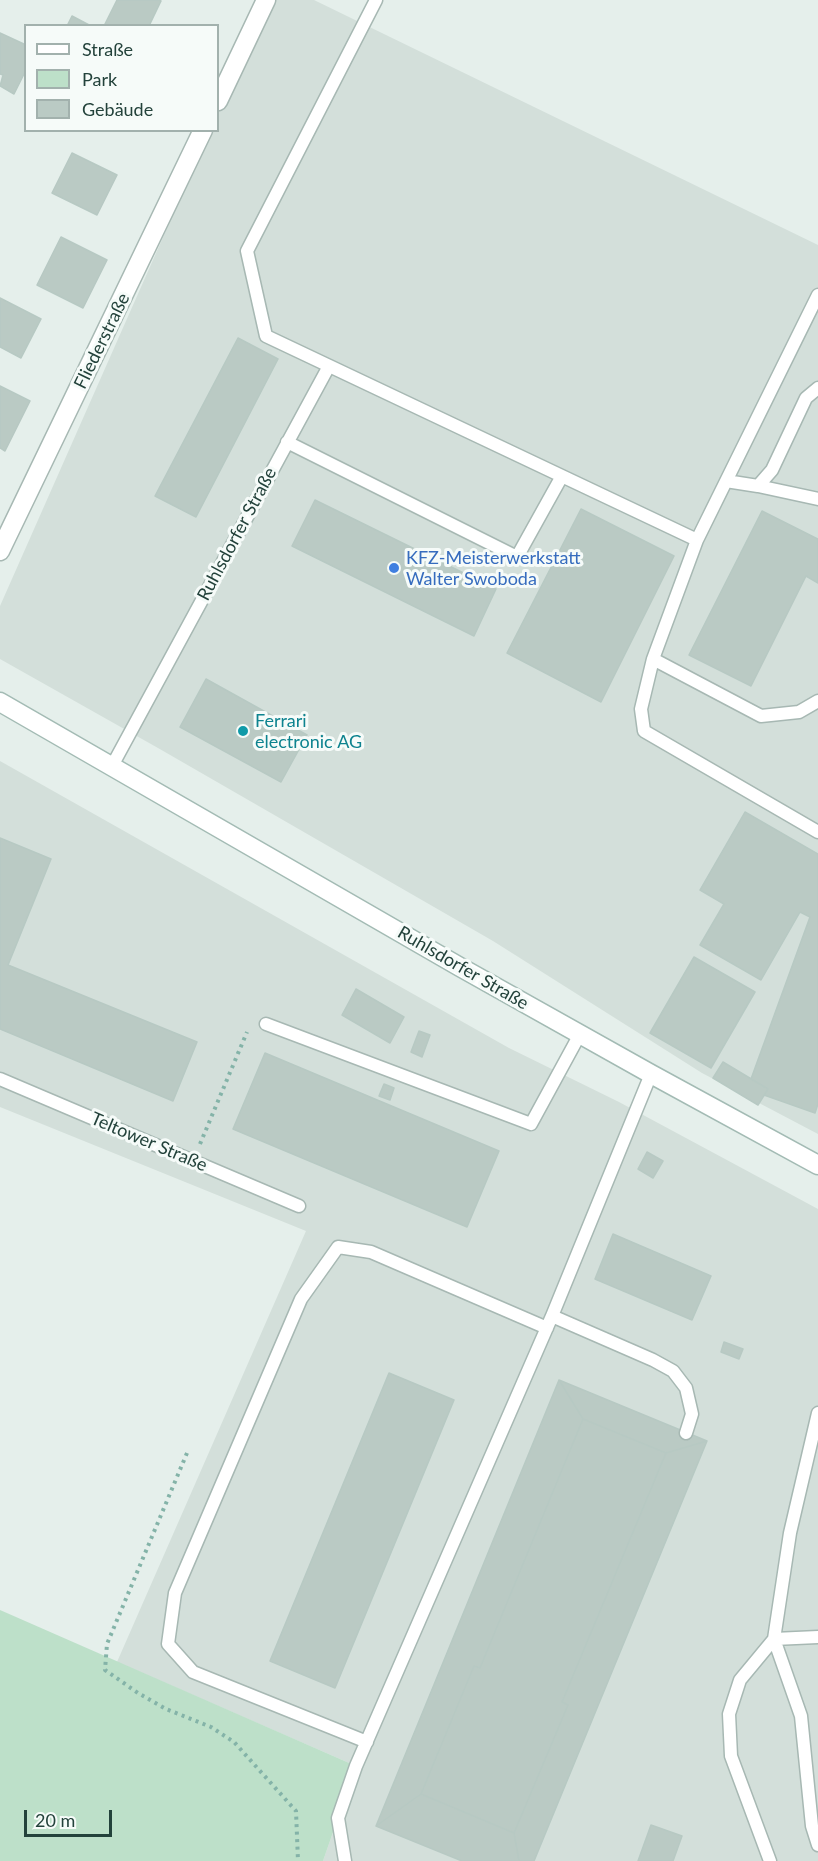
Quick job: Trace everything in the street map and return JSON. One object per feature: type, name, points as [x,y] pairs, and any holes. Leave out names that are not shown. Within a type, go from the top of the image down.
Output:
[{"type":"main road","points":[[219,99],[266,0]]},
{"type":"main road","name":"Fliederstraße","points":[[0,551],[202,132]]},
{"type":"main road","name":"Ruhlsdorfer Straße","points":[[0,702],[460,967],[818,1165]]},
{"type":"lane","points":[[376,0],[247,251],[266,336],[697,540]]},
{"type":"lane","points":[[818,296],[697,540],[653,659],[641,709],[644,731],[818,832]]},
{"type":"lane","name":"Ruhlsdorfer Straße","points":[[112,766],[329,366]]},
{"type":"lane","points":[[758,486],[772,470],[806,398],[818,388]]},
{"type":"lane","points":[[287,442],[517,557],[562,476]]},
{"type":"lane","points":[[726,480],[818,499]]},
{"type":"lane","points":[[653,659],[761,716],[799,712],[818,701]]},
{"type":"lane","points":[[266,1024],[531,1124],[580,1034]]},
{"type":"lane","points":[[345,1861],[338,1818],[356,1766],[550,1322],[651,1074]]},
{"type":"lane","name":"Teltower Straße","points":[[0,1079],[298,1206]]},
{"type":"lane","points":[[367,1742],[193,1672],[168,1644],[175,1593],[301,1299],[338,1247],[371,1252],[653,1360],[673,1371],[686,1388],[692,1414],[686,1433]]},
{"type":"lane","points":[[818,1413],[790,1533],[774,1639],[801,1716],[812,1826],[818,1845]]},
{"type":"lane","points":[[770,1861],[730,1756],[729,1714],[740,1680],[774,1639],[818,1637]]},
{"type":"path","points":[[193,1161],[252,1019],[266,1024]]},
{"type":"path","points":[[187,1453],[107,1644],[105,1670],[138,1694],[166,1709],[211,1727],[234,1742],[296,1811],[298,1861]]},
{"type":"shaded area","points":[[267,0],[314,0],[818,245],[818,1134],[702,1073],[493,941],[0,659],[0,606],[210,132],[219,132],[219,111]]},
{"type":"shaded area","points":[[0,761],[509,1048],[619,1102],[818,1209],[818,1861],[323,1861],[356,1766],[117,1662],[306,1231],[0,1107]]},
{"type":"green space","points":[[0,1610],[356,1766],[323,1861],[0,1861]]},
{"type":"building","points":[[117,0],[161,1],[150,24],[105,24]]},
{"type":"building","points":[[72,16],[87,24],[68,24]]},
{"type":"building","points":[[0,33],[24,44],[24,74],[14,94],[0,86],[3,75],[0,74]]},
{"type":"building","points":[[72,153],[117,175],[97,215],[52,193]]},
{"type":"building","points":[[61,237],[107,260],[83,308],[37,285]]},
{"type":"building","points":[[0,298],[41,319],[21,358],[0,347]]},
{"type":"building","points":[[238,338],[278,359],[196,517],[155,496]]},
{"type":"building","points":[[0,386],[30,401],[5,451],[0,448]]},
{"type":"building","name":"KFZ-Meisterwerkstatt Walter Swoboda","points":[[315,500],[496,589],[474,636],[292,546]]},
{"type":"building","points":[[581,509],[674,556],[601,702],[507,653]]},
{"type":"building","points":[[762,511],[818,539],[818,583],[806,576],[751,686],[689,655]]},
{"type":"building","name":"Ferrari electronic AG","points":[[206,679],[307,735],[281,782],[180,727]]},
{"type":"building","points":[[745,812],[818,854],[818,1104],[815,1113],[764,1095],[768,1089],[751,1079],[810,917],[800,912],[761,980],[700,945],[724,904],[700,890]]},
{"type":"building","points":[[0,838],[51,859],[8,965],[197,1042],[173,1101],[0,1029]]},
{"type":"building","points":[[694,957],[755,992],[711,1068],[650,1033]]},
{"type":"building","points":[[356,989],[404,1017],[390,1043],[342,1015]]},
{"type":"building","points":[[419,1031],[430,1035],[422,1057],[411,1052]]},
{"type":"building","points":[[265,1053],[499,1151],[467,1227],[233,1129]]},
{"type":"building","points":[[723,1062],[768,1089],[758,1105],[713,1078]]},
{"type":"building","points":[[384,1084],[394,1088],[390,1100],[379,1096]]},
{"type":"building","points":[[647,1152],[663,1161],[653,1178],[638,1169]]},
{"type":"building","points":[[613,1234],[711,1276],[692,1320],[595,1279]]},
{"type":"building","points":[[724,1342],[743,1349],[739,1359],[721,1352]]},
{"type":"building","points":[[389,1373],[454,1400],[335,1688],[270,1661]]},
{"type":"building","points":[[559,1380],[707,1441],[666,1453],[583,1419]]},
{"type":"building","points":[[559,1380],[583,1419],[480,1668],[474,1666],[421,1794],[376,1826]]},
{"type":"building","points":[[583,1419],[666,1453],[562,1702],[568,1705],[514,1833],[421,1794],[474,1666],[480,1668]]},
{"type":"building","points":[[707,1441],[534,1861],[519,1861],[514,1833],[568,1705],[562,1702],[666,1453]]},
{"type":"building","points":[[421,1794],[514,1833],[519,1861],[462,1861],[376,1826]]},
{"type":"building","points":[[651,1825],[682,1836],[673,1861],[638,1861]]},
{"type":"place","name":"KFZ-Meisterwerkstatt Walter Swoboda","points":[[394,568]]},
{"type":"place","name":"Ferrari electronic AG","points":[[243,731]]}]
